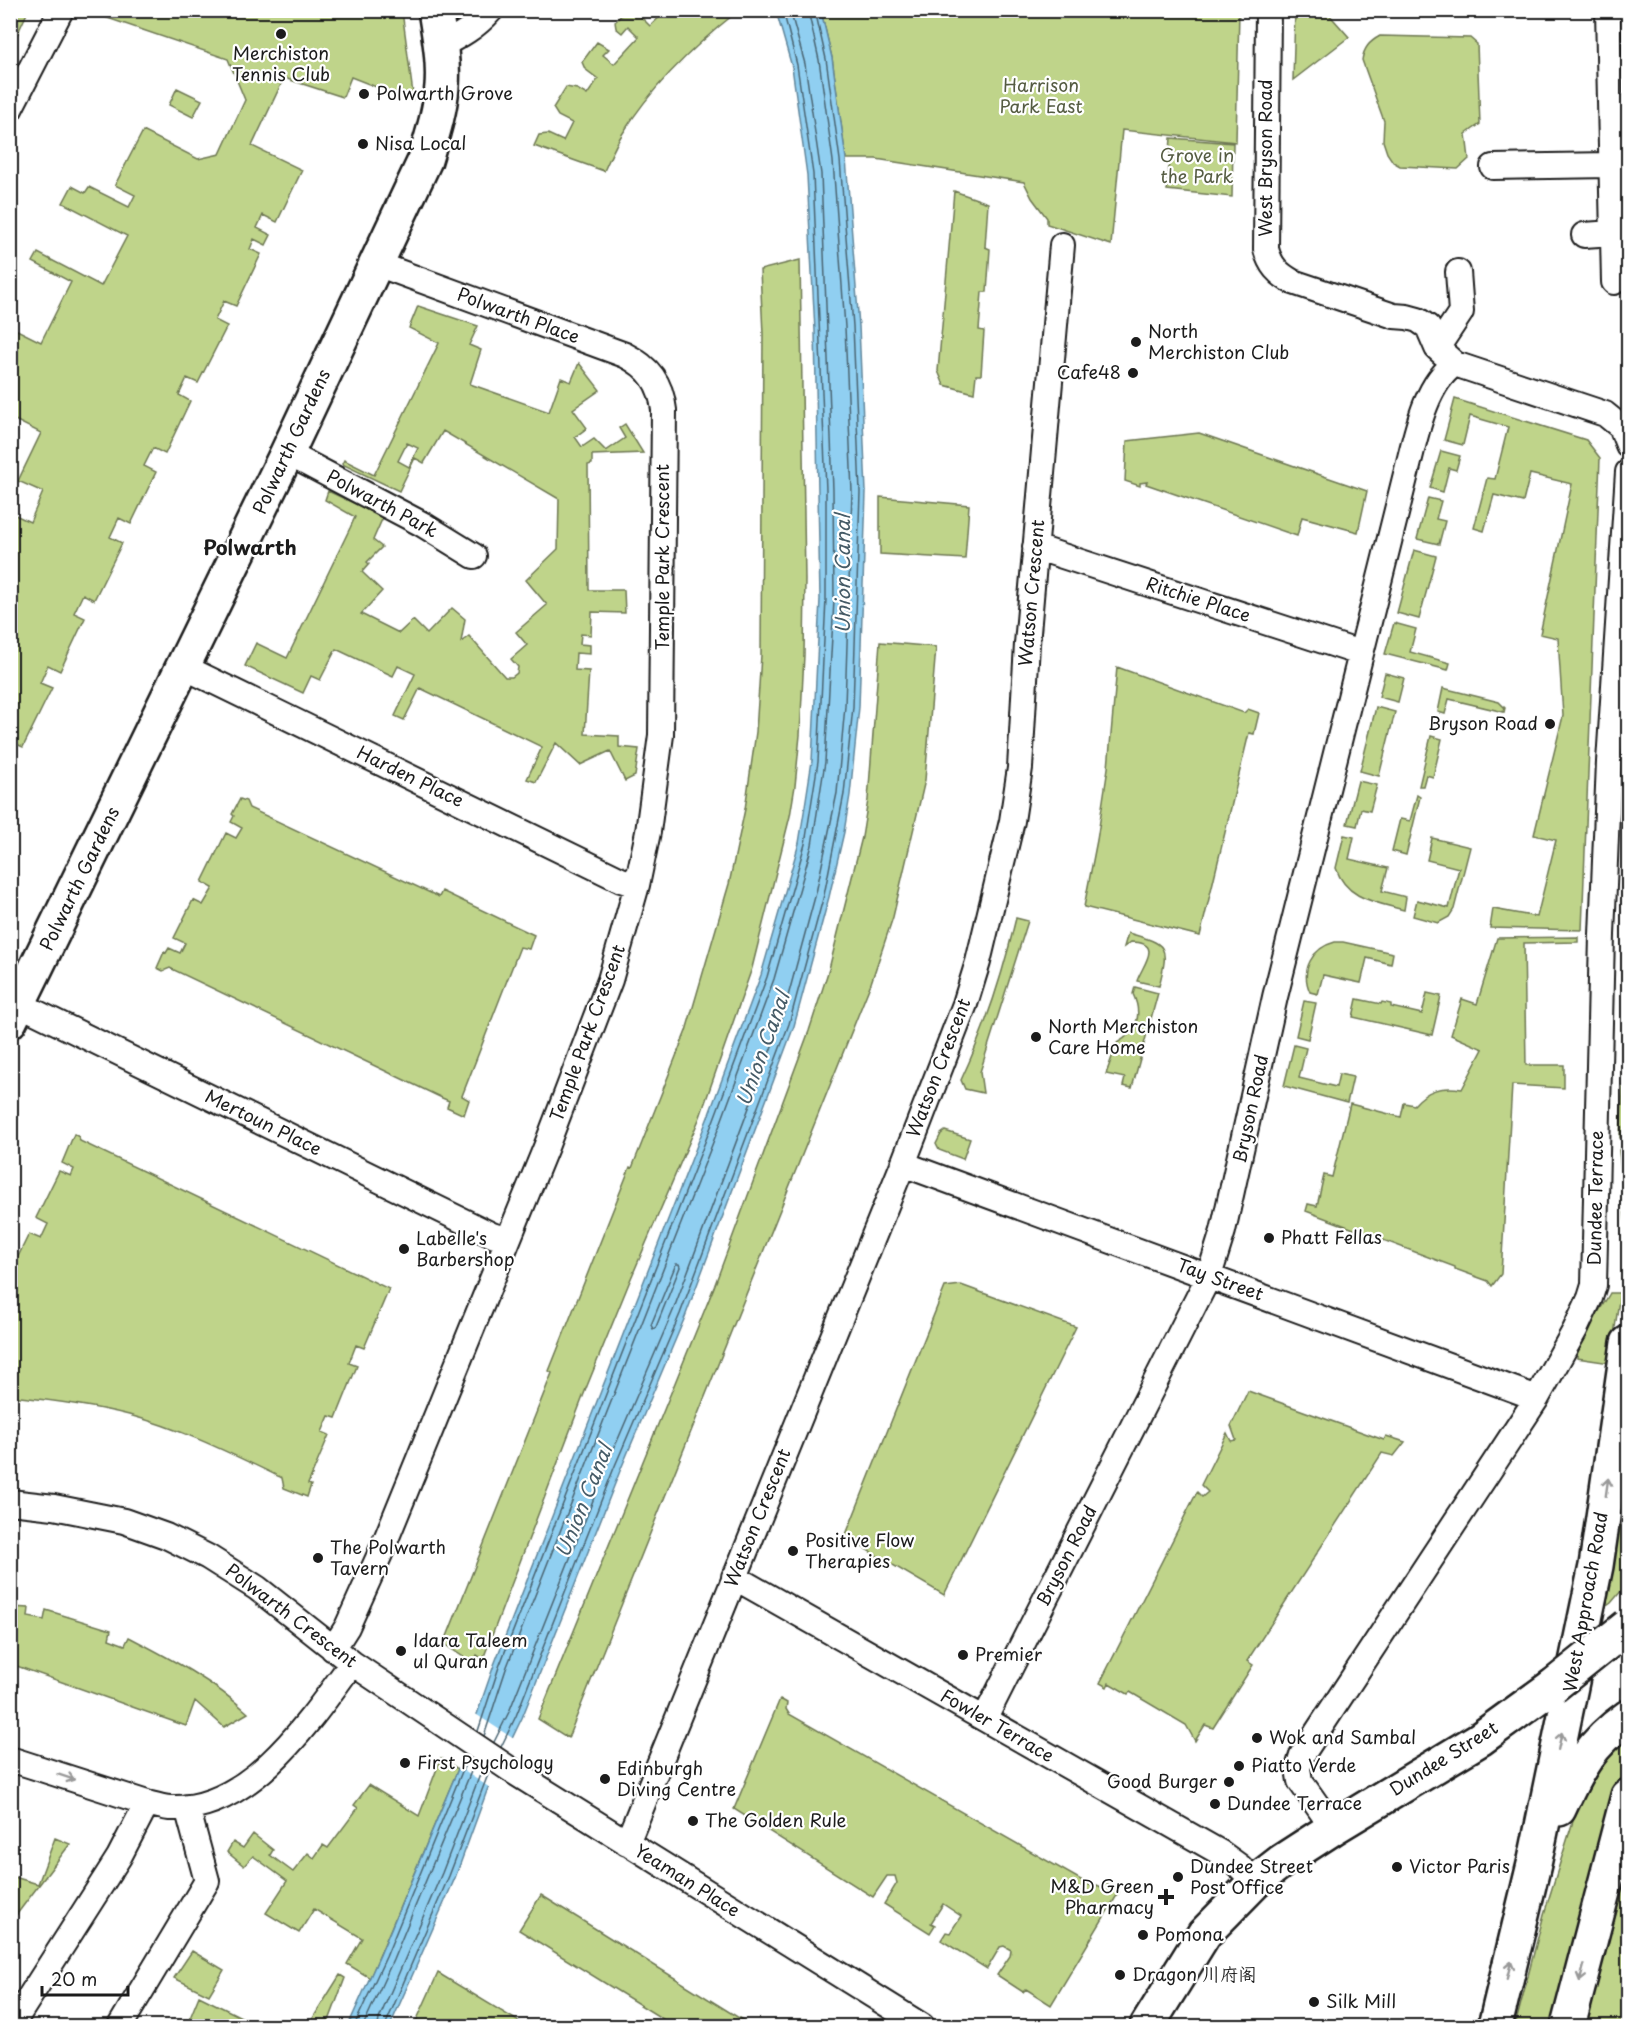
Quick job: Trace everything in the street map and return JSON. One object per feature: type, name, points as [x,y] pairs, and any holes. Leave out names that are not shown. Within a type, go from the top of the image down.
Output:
[{"type":"street","points":[[10,109],[62,10]]},
{"type":"street","points":[[435,10],[440,46],[465,34],[490,10]]},
{"type":"street","name":"West Bryson Road","points":[[1268,10],[1266,249],[1268,258],[1279,274],[1293,282],[1374,301],[1394,316],[1418,320],[1428,327],[1446,356]]},
{"type":"street","points":[[1608,10],[1614,282]]},
{"type":"street","name":"Polwarth Gardens","points":[[15,1012],[287,453],[425,160],[436,121],[442,86],[440,46]]},
{"type":"street","points":[[1493,167],[1611,165]]},
{"type":"street","points":[[1584,236],[1613,233]]},
{"type":"street","name":"Watson Crescent","points":[[627,1843],[903,1164],[965,1004],[978,962],[1012,821],[1020,768],[1027,644],[1062,245]]},
{"type":"street","name":"Polwarth Place","points":[[376,264],[625,355],[638,362],[654,378]]},
{"type":"street","points":[[1458,272],[1461,312],[1446,356],[1580,394],[1612,417],[1621,427],[1629,445]]},
{"type":"street","name":"Bryson Road","points":[[985,1718],[1209,1276],[1223,1231],[1275,997],[1360,653],[1422,418],[1432,390],[1444,371],[1446,356]]},
{"type":"street","name":"Temple Park Crescent","points":[[10,1759],[168,1808],[187,1807],[212,1800],[234,1790],[272,1762],[311,1718],[343,1656],[347,1627],[380,1554],[508,1240],[610,980],[637,885],[648,832],[658,762],[662,707],[664,410],[654,378]]},
{"type":"street","name":"Polwarth Park","points":[[287,453],[422,524],[474,556]]},
{"type":"street","name":"Dundee Terrace","points":[[1333,1828],[1300,1781],[1298,1768],[1302,1755],[1537,1398],[1575,1330],[1594,1285],[1609,762],[1629,472]]},
{"type":"street","name":"Ritchie Place","points":[[1035,547],[1360,653]]},
{"type":"street","name":"Harden Place","points":[[184,667],[621,880],[637,885]]},
{"type":"street","name":"Mertoun Place","points":[[15,1012],[485,1232],[508,1240]]},
{"type":"street","name":"Tay Street","points":[[903,1164],[1537,1398]]},
{"type":"street","name":"West Approach Road","points":[[1495,2026],[1535,1860],[1596,1566],[1629,1343]]},
{"type":"street","name":"Polwarth Crescent","points":[[10,1502],[54,1507],[146,1528],[208,1557],[249,1582],[343,1656],[454,1732]]},
{"type":"street","name":"Fowler Terrace","points":[[734,1577],[1221,1853],[1255,1882]]},
{"type":"street","name":"Dundee Street","points":[[1147,2026],[1204,1934],[1255,1882],[1282,1861],[1333,1828],[1480,1739],[1553,1686],[1629,1626]]},
{"type":"street","name":"West Approach Road","points":[[1535,1860],[1574,1774],[1599,1741],[1629,1717]]},
{"type":"street","name":"Yeaman Place","points":[[454,1732],[627,1843],[922,2026]]},
{"type":"street","points":[[1568,2026],[1629,1796]]},
{"type":"street","points":[[11,2026],[119,1857],[147,1803]]},
{"type":"street","points":[[120,2026],[207,1881],[187,1807]]},
{"type":"green space","points":[[10,11],[28,11],[11,48]]},
{"type":"green space","points":[[87,11],[402,11],[413,94],[412,101],[351,77],[343,97],[284,78],[252,146],[302,170],[277,222],[263,215],[257,228],[271,235],[266,245],[254,239],[250,249],[261,254],[236,306],[224,301],[215,320],[227,326],[198,383],[187,378],[179,395],[190,401],[165,454],[153,448],[144,466],[156,472],[131,524],[119,518],[110,537],[122,543],[94,600],[83,594],[74,613],[85,618],[60,671],[48,665],[40,683],[52,688],[23,747],[12,742],[11,744],[11,513],[30,522],[43,492],[18,481],[41,433],[11,418],[11,327],[41,342],[71,282],[33,262],[38,253],[101,286],[127,236],[63,203],[72,186],[85,193],[89,187],[129,207],[135,195],[115,185],[143,131],[198,159],[220,154],[245,100],[228,59]]},
{"type":"green space","points":[[625,11],[641,11],[638,14],[650,26],[666,11],[738,11],[690,52],[647,99],[620,138],[604,171],[534,146],[539,135],[548,134],[563,141],[572,123],[558,116],[553,108],[566,87],[577,89],[587,95],[598,79],[585,69],[582,62],[597,42],[609,49],[603,55],[614,64],[639,37],[628,26],[622,33],[616,28],[615,22]]},
{"type":"green space","name":"Harrison Park East","points":[[821,11],[1239,11],[1236,142],[1122,130],[1111,245],[1047,224],[1047,218],[1032,198],[1024,182],[876,159],[846,159],[832,58]]},
{"type":"green space","points":[[1295,11],[1326,11],[1349,37],[1293,80]]},
{"type":"green space","points":[[1380,36],[1470,38],[1477,44],[1480,124],[1466,134],[1469,159],[1458,169],[1400,166],[1393,162],[1387,153],[1383,141],[1384,121],[1362,60],[1368,46]]},
{"type":"green space","points":[[177,88],[202,100],[193,117],[169,105]]},
{"type":"green space","name":"Grove in the Park","points":[[1171,138],[1233,143],[1232,197],[1167,190]]},
{"type":"green space","points":[[954,191],[988,203],[985,247],[990,249],[987,292],[982,292],[979,330],[984,331],[981,375],[976,375],[974,393],[944,385],[938,371]]},
{"type":"green space","points":[[800,260],[804,655],[800,735],[790,816],[752,968],[700,1117],[587,1386],[483,1659],[477,1655],[474,1664],[444,1644],[552,1373],[549,1371],[686,1031],[729,884],[745,809],[756,732],[761,655],[763,334],[760,270]]},
{"type":"green space","points":[[418,306],[478,326],[469,345],[481,350],[470,384],[549,412],[561,378],[571,382],[579,363],[600,390],[573,409],[587,428],[575,437],[582,447],[594,439],[606,451],[625,438],[619,428],[625,424],[643,453],[592,455],[592,464],[588,465],[589,590],[624,590],[625,613],[592,612],[591,635],[581,634],[580,644],[590,645],[590,654],[576,653],[575,670],[589,671],[585,734],[619,736],[619,747],[639,749],[635,776],[625,781],[610,751],[580,765],[556,743],[536,782],[527,779],[542,747],[420,688],[404,720],[395,716],[415,674],[398,666],[393,676],[336,649],[320,680],[311,676],[303,693],[245,666],[256,643],[287,658],[350,528],[355,517],[325,500],[328,491],[383,517],[373,540],[382,547],[367,562],[369,564],[362,572],[382,591],[361,614],[399,633],[413,620],[427,634],[452,608],[465,619],[461,642],[469,636],[505,677],[512,677],[517,673],[518,667],[511,659],[527,645],[516,632],[547,605],[526,580],[558,549],[559,499],[443,431],[424,463],[415,458],[399,491],[342,464],[344,460],[374,475],[439,343],[409,328]],"holes":[[[407,443],[418,448],[409,467],[398,461]]]},
{"type":"green space","points":[[1455,399],[1586,440],[1600,458],[1582,930],[1490,928],[1493,909],[1537,917],[1556,840],[1534,835],[1563,716],[1558,638],[1540,634],[1572,484],[1530,474],[1523,502],[1494,495],[1484,531],[1474,528],[1487,478],[1495,479],[1508,427],[1470,416],[1463,445],[1444,440]]},
{"type":"green space","points":[[1199,433],[1367,491],[1358,532],[1302,517],[1297,536],[1146,484],[1147,482],[1140,483],[1140,486],[1125,481],[1127,441]]},
{"type":"green space","points":[[1441,451],[1460,456],[1456,470],[1449,468],[1443,492],[1430,488]]},
{"type":"green space","points":[[880,497],[969,505],[965,559],[880,554]]},
{"type":"green space","points":[[1428,498],[1441,501],[1436,519],[1445,521],[1439,544],[1417,539]]},
{"type":"green space","points":[[1414,550],[1436,556],[1419,619],[1397,613]]},
{"type":"green space","points":[[1394,623],[1416,629],[1410,652],[1450,663],[1448,670],[1385,654]]},
{"type":"green space","points":[[880,642],[936,647],[925,780],[893,917],[871,983],[568,1738],[538,1719],[714,1287],[809,1031],[829,969],[862,837],[868,800]]},
{"type":"green space","points":[[1117,667],[1244,713],[1248,709],[1259,713],[1254,734],[1249,733],[1200,936],[1084,907],[1108,768]]},
{"type":"green space","points":[[1385,673],[1404,678],[1398,702],[1379,697]]},
{"type":"green space","points":[[1443,688],[1499,702],[1505,708],[1504,712],[1449,699],[1445,714],[1438,712]]},
{"type":"green space","points":[[1376,707],[1395,712],[1379,776],[1360,771]]},
{"type":"green space","points":[[1431,736],[1442,739],[1433,777],[1426,775],[1423,786],[1419,786]]},
{"type":"green space","points":[[1358,781],[1377,785],[1370,811],[1361,809],[1357,826],[1347,824]]},
{"type":"green space","points":[[1417,795],[1420,797],[1406,855],[1392,851],[1400,819],[1410,821]]},
{"type":"green space","points":[[240,799],[246,801],[249,808],[439,897],[442,891],[534,935],[529,949],[520,947],[462,1096],[469,1100],[464,1115],[447,1107],[449,1101],[170,968],[163,971],[157,968],[164,952],[166,953],[169,948],[180,953],[185,943],[174,938],[193,900],[203,905],[213,888],[202,882],[226,833],[236,838],[242,828],[231,822],[234,816],[232,814]]},
{"type":"green space","points":[[1344,835],[1354,837],[1349,859],[1388,868],[1382,891],[1406,897],[1404,910],[1363,898],[1347,887],[1336,868]]},
{"type":"green space","points":[[1432,838],[1470,847],[1454,909],[1449,917],[1438,923],[1413,916],[1417,900],[1449,908],[1459,868],[1427,860]]},
{"type":"green space","points":[[1016,918],[1028,921],[980,1072],[983,1093],[965,1089],[961,1080],[993,1001]]},
{"type":"green space","points":[[1128,933],[1150,940],[1162,948],[1164,962],[1159,986],[1137,981],[1149,951],[1147,946],[1141,943],[1131,942],[1124,947]]},
{"type":"green space","points":[[1578,937],[1578,942],[1524,943],[1526,1065],[1564,1065],[1564,1088],[1512,1085],[1501,1274],[1492,1286],[1488,1281],[1455,1269],[1455,1267],[1306,1211],[1308,1204],[1317,1206],[1324,1175],[1332,1177],[1350,1104],[1401,1117],[1404,1103],[1414,1105],[1425,1095],[1436,1090],[1462,1089],[1483,1049],[1451,1035],[1462,999],[1477,1004],[1497,938]]},
{"type":"green space","points":[[1335,942],[1393,953],[1391,964],[1367,958],[1361,983],[1323,975],[1318,994],[1310,992],[1306,976],[1310,961],[1320,949]]},
{"type":"green space","points":[[1135,987],[1158,993],[1132,1088],[1123,1086],[1125,1078],[1106,1074],[1117,1043],[1129,1034],[1138,1016],[1133,994]]},
{"type":"green space","points":[[1427,993],[1441,996],[1432,1035],[1353,1017],[1357,999],[1391,1004],[1391,1007],[1422,1014]]},
{"type":"green space","points":[[1304,1001],[1316,1003],[1308,1039],[1296,1036]]},
{"type":"green space","points":[[1627,1013],[1628,1129],[1620,1137]]},
{"type":"green space","points":[[1294,1045],[1306,1048],[1299,1078],[1336,1087],[1339,1074],[1353,1077],[1347,1103],[1284,1086]]},
{"type":"green space","points":[[945,1131],[970,1139],[963,1159],[939,1150],[936,1144]]},
{"type":"green space","points":[[74,1134],[79,1137],[80,1141],[389,1289],[364,1348],[356,1345],[349,1363],[357,1366],[336,1418],[329,1416],[322,1432],[329,1435],[308,1484],[311,1485],[307,1497],[284,1488],[282,1478],[168,1427],[100,1408],[11,1396],[11,1271],[29,1234],[41,1239],[48,1224],[36,1218],[59,1171],[71,1176],[74,1169],[62,1163]]},
{"type":"green space","points":[[1628,1141],[1628,1225],[1626,1225],[1619,1150]]},
{"type":"green space","points":[[961,1285],[1076,1327],[944,1595],[845,1537],[945,1287]]},
{"type":"green space","points":[[1610,1293],[1620,1293],[1610,1363],[1577,1358],[1585,1335]]},
{"type":"green space","points":[[1248,1391],[1384,1440],[1386,1436],[1405,1442],[1394,1456],[1382,1453],[1247,1661],[1253,1665],[1213,1728],[1205,1725],[1195,1741],[1186,1725],[1130,1692],[1128,1694],[1109,1683],[1107,1687],[1100,1683],[1197,1492],[1202,1497],[1208,1492],[1201,1485],[1227,1433],[1231,1441],[1236,1440],[1231,1426]]},
{"type":"green space","points":[[1628,1431],[1628,1583],[1611,1603],[1601,1610]]},
{"type":"green space","points":[[10,1607],[29,1608],[28,1617],[44,1620],[46,1610],[111,1630],[109,1639],[125,1645],[129,1637],[206,1681],[248,1713],[224,1727],[195,1701],[186,1726],[11,1664]]},
{"type":"green space","points":[[780,1699],[787,1703],[786,1709],[789,1714],[1095,1888],[1097,1885],[1101,1887],[1104,1882],[1119,1892],[1051,2005],[1026,1989],[1023,1992],[997,1975],[1010,1956],[1011,1950],[1004,1946],[1000,1947],[987,1969],[941,1940],[946,1932],[950,1933],[961,1916],[943,1904],[931,1923],[935,1925],[930,1933],[884,1904],[897,1883],[895,1876],[887,1876],[873,1897],[734,1809]]},
{"type":"green space","points":[[1628,1731],[1628,1765],[1560,2026],[1515,2026],[1544,1914],[1579,1802],[1594,1770]]},
{"type":"green space","points":[[441,1758],[458,1769],[370,1978],[347,1964],[362,1938],[314,1909],[299,1933],[266,1913],[287,1881],[253,1856],[244,1866],[227,1852],[233,1842],[243,1848],[253,1834],[273,1850],[270,1855],[293,1872],[308,1853],[314,1858],[323,1845],[328,1848],[358,1808],[354,1805],[369,1785],[419,1816]]},
{"type":"green space","points":[[55,1838],[70,1844],[11,1922],[11,1876],[38,1884]]},
{"type":"green space","points":[[1628,1869],[1628,2011],[1622,2026],[1585,2026]]},
{"type":"green space","points":[[541,1895],[752,2026],[674,2026],[519,1930]]},
{"type":"green space","points":[[192,1951],[224,1970],[209,1995],[174,1978]]},
{"type":"green space","points":[[438,1973],[526,2026],[438,2026],[428,2021],[425,2026],[414,2026]]},
{"type":"green space","points":[[340,1975],[345,1978],[327,2026],[308,2026]]},
{"type":"green space","points":[[199,1996],[259,2026],[209,2026],[190,2018]]},
{"type":"water","name":"Union Canal","points":[[776,11],[821,11],[832,58],[846,159],[859,326],[866,492],[859,707],[844,832],[794,1026],[685,1317],[620,1471],[522,1718],[488,1788],[455,1878],[390,2026],[348,2026],[458,1769],[494,1665],[708,1117],[761,975],[799,843],[812,761],[820,599],[815,331],[807,175],[792,67]]},
{"type":"pier","points":[[474,1713],[514,1739],[492,1789],[456,1766]]},
{"type":"place","name":"Merchiston Tennis Club","points":[[281,34]]},
{"type":"place","name":"Polwarth Grove","points":[[364,94]]},
{"type":"place","name":"Nisa Local","points":[[363,144]]},
{"type":"place","name":"North Merchiston Club","points":[[1136,342]]},
{"type":"place","name":"Cafe48","points":[[1133,373]]},
{"type":"place","name":"Bryson Road","points":[[1550,724]]},
{"type":"place","name":"North Merchiston Care Home","points":[[1036,1037]]},
{"type":"place","name":"Phatt Fellas","points":[[1269,1238]]},
{"type":"place","name":"Labelle's Barbershop","points":[[404,1249]]},
{"type":"place","name":"Positive Flow Therapies","points":[[793,1551]]},
{"type":"place","name":"The Polwarth Tavern","points":[[318,1558]]},
{"type":"place","name":"Idara Taleem ul Quran","points":[[401,1651]]},
{"type":"place","name":"Premier","points":[[963,1655]]},
{"type":"place","name":"Wok and Sambal","points":[[1257,1738]]},
{"type":"place","name":"First Psychology","points":[[405,1763]]},
{"type":"place","name":"Piatto Verde","points":[[1239,1766]]},
{"type":"place","name":"Edinburgh Diving Centre","points":[[605,1779]]},
{"type":"place","name":"Good Burger","points":[[1229,1782]]},
{"type":"place","name":"Dundee Terrace","points":[[1215,1804]]},
{"type":"place","name":"The Golden Rule","points":[[693,1821]]},
{"type":"place","name":"Victor Paris","points":[[1397,1867]]},
{"type":"place","name":"Dundee Street Post Office","points":[[1178,1877]]},
{"type":"place","name":"M&D Green Pharmacy","points":[[1166,1897]]},
{"type":"place","name":"Pomona","points":[[1143,1935]]},
{"type":"place","name":"Dragon 川府阁","points":[[1120,1975]]},
{"type":"place","name":"Silk Mill","points":[[1314,2002]]},
{"type":"district","name":"Polwarth","points":[[250,548]]}]
